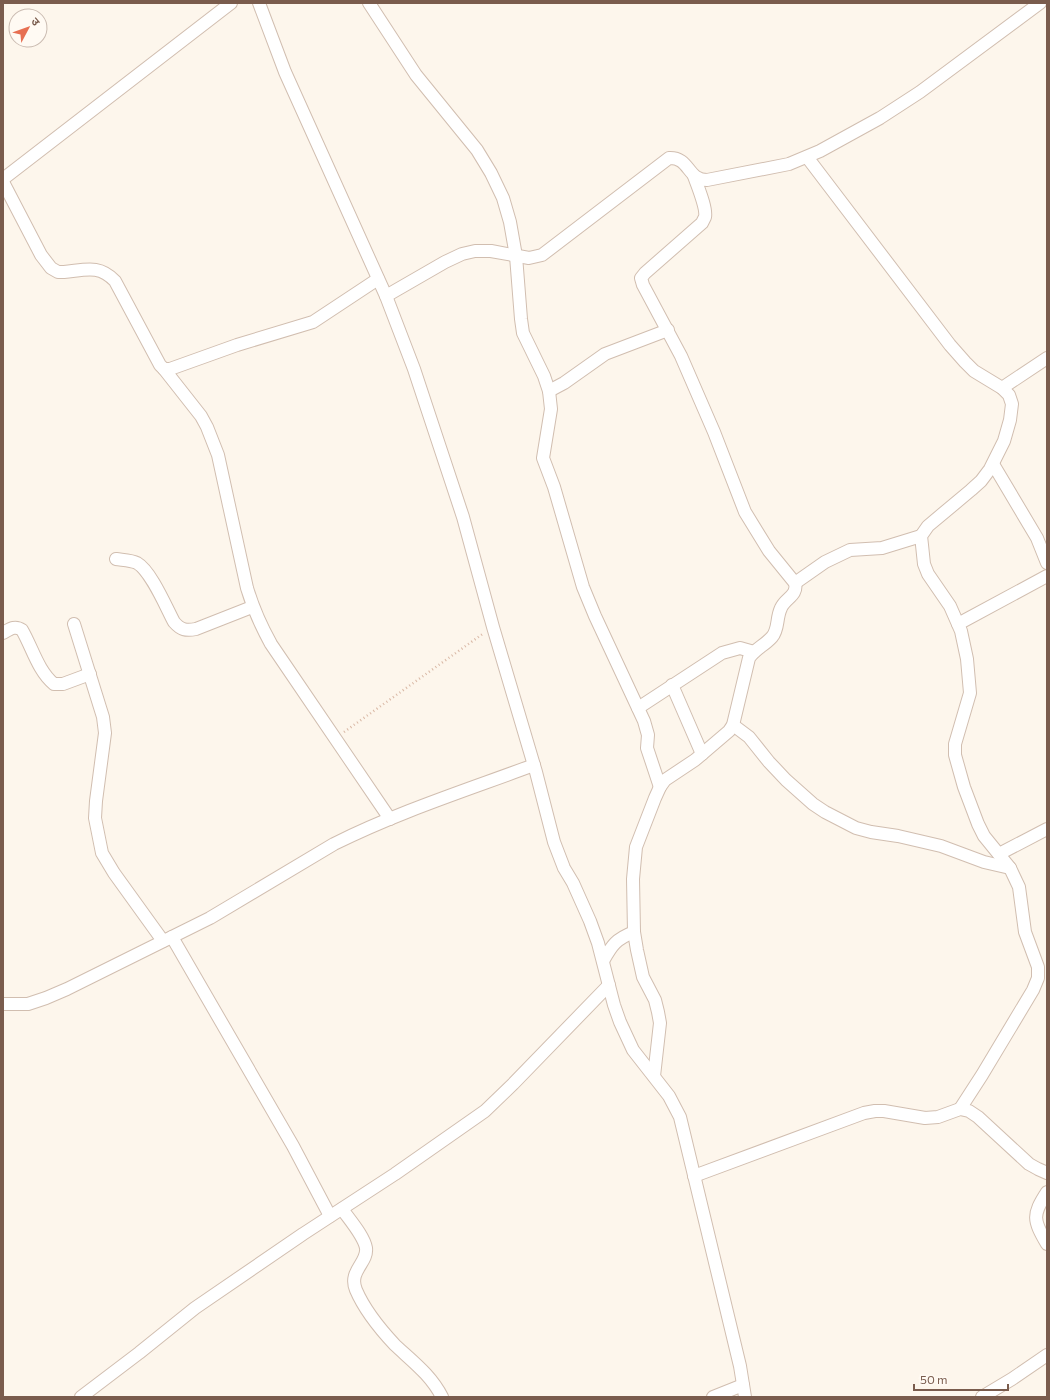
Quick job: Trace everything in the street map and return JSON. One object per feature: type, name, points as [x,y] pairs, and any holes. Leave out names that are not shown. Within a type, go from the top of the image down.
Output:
[{"type":"street","points":[[231,3],[3,181],[41,255],[52,268],[58,272],[99,270],[110,275],[115,281],[160,365],[201,416],[214,441],[218,454],[247,588],[252,607],[259,622],[271,644],[390,819]]},
{"type":"street","points":[[258,3],[285,72],[386,296],[409,355],[465,524],[493,627],[534,765],[554,842],[586,910],[603,961],[614,1005],[625,1035],[637,1056],[669,1096],[680,1118],[740,1366],[744,1391],[713,1397]]},
{"type":"street","points":[[369,3],[416,75],[477,150],[491,173],[503,198],[510,222],[516,256],[523,333],[544,376],[551,409],[543,458],[554,487],[583,588],[647,729],[647,748],[660,787]]},
{"type":"street","points":[[694,176],[700,180],[707,180],[775,168],[807,158],[880,118],[920,92],[1040,3]]},
{"type":"street","points":[[386,296],[445,262],[462,254],[475,251],[491,251],[529,258],[542,255],[669,158],[676,158],[683,161],[694,176],[705,212],[705,218],[641,278],[646,291],[681,356],[714,432],[728,472],[745,512],[769,551],[795,583],[796,588],[794,594],[783,604],[779,612],[775,633],[749,658],[733,725],[729,731],[702,754],[665,780],[660,787],[636,847],[633,879],[634,932],[643,977],[655,1000],[660,1023],[654,1076]]},
{"type":"street","points":[[795,583],[825,562],[850,550],[882,548],[921,536],[937,517],[981,481],[993,464],[1004,441],[1010,420],[1012,404],[1009,395],[1002,388],[974,371],[950,345],[807,158]]},
{"type":"street","points":[[164,370],[237,345],[313,322],[378,279]]},
{"type":"street","points":[[548,391],[564,383],[605,354],[668,330]]},
{"type":"street","points":[[1002,388],[1047,358]]},
{"type":"street","points":[[993,464],[1034,533],[1047,564]]},
{"type":"street","points":[[921,536],[924,564],[926,569],[950,606],[964,643],[970,693],[968,704],[956,738],[955,755],[964,787],[978,824],[984,836],[1010,868],[1019,887],[1025,932],[1038,967],[1038,978],[1033,990],[982,1076],[960,1109]]},
{"type":"street","points":[[116,559],[136,563],[143,568],[154,584],[174,622],[180,629],[187,631],[196,629],[252,607]]},
{"type":"street","points":[[958,624],[1047,576]]},
{"type":"street","points":[[74,624],[103,716],[105,732],[95,818],[100,846],[107,863],[167,939],[293,1146],[330,1216]]},
{"type":"street","points":[[3,633],[14,627],[18,627],[22,630],[43,671],[48,679],[54,684],[63,684],[90,674]]},
{"type":"street","points":[[638,708],[722,653],[740,648],[754,652]]},
{"type":"street","points":[[672,685],[702,754]]},
{"type":"street","points":[[733,725],[749,737],[786,780],[813,804],[825,812],[856,828],[926,842],[984,862],[1010,868]]},
{"type":"street","points":[[3,1004],[28,1004],[46,998],[89,979],[230,907],[334,844],[390,819],[534,765]]},
{"type":"street","points":[[999,854],[1047,830]]},
{"type":"street","points":[[603,961],[610,948],[622,936],[634,932]]},
{"type":"street","points":[[81,1397],[195,1308],[485,1111],[609,985]]},
{"type":"street","points":[[694,1176],[864,1113],[884,1111],[925,1118],[938,1117],[960,1109],[969,1111],[978,1117],[1029,1164],[1047,1173]]},
{"type":"street","points":[[1047,1192],[1036,1210],[1038,1227],[1047,1244]]},
{"type":"street","points":[[342,1209],[362,1238],[366,1248],[366,1254],[355,1274],[354,1281],[363,1303],[373,1320],[386,1336],[433,1382],[442,1397]]},
{"type":"street","points":[[982,1397],[1047,1355]]},
{"type":"path","points":[[335,738],[493,627]]}]
